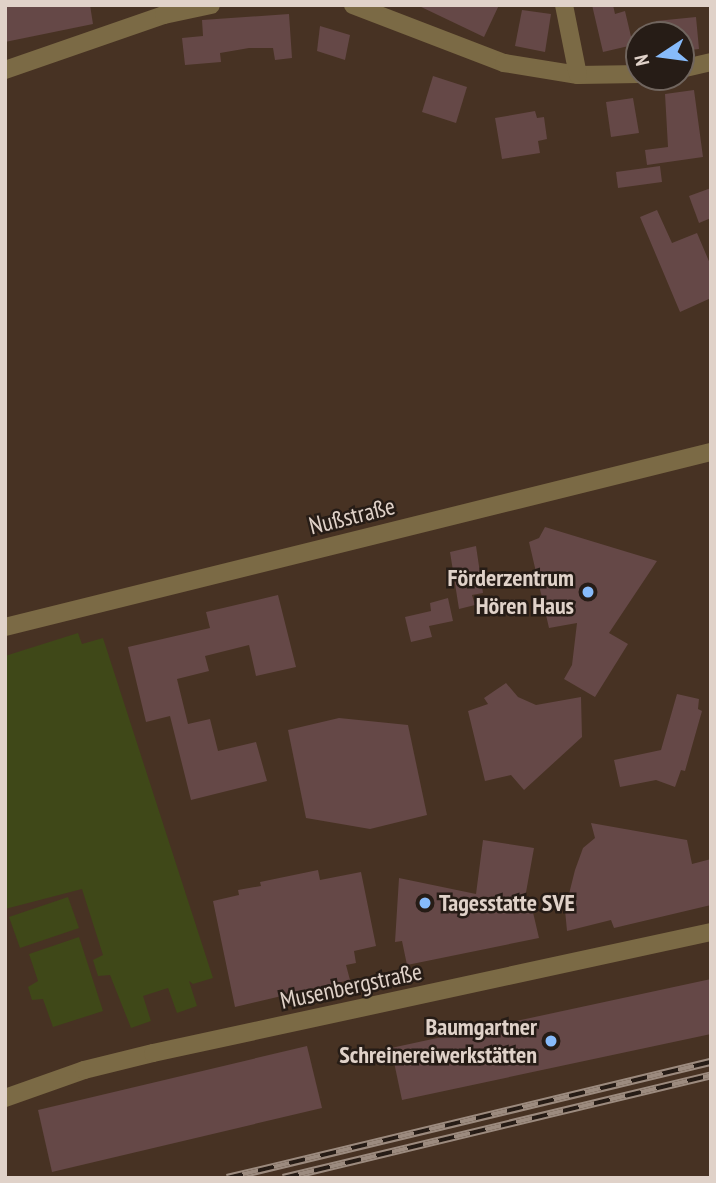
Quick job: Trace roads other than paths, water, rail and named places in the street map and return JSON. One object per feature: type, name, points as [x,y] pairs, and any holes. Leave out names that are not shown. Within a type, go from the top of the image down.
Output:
[{"type":"street","points":[[5,70],[164,15],[211,5]]},
{"type":"street","points":[[353,5],[504,63],[578,75],[625,74]]},
{"type":"street","points":[[564,5],[578,75]]},
{"type":"street","name":"Nußstraße","points":[[5,627],[711,452]]},
{"type":"street","name":"Musenbergstraße","points":[[5,1098],[84,1070],[153,1053],[711,932]]},
{"type":"railway","points":[[227,1178],[711,1062]]},
{"type":"railway","points":[[283,1178],[711,1075]]},
{"type":"place","name":"Förderzentrum Hören Haus","points":[[588,592]]},
{"type":"place","name":"Tagesstatte SVE","points":[[425,903]]},
{"type":"place","name":"Baumgartner Schreinereiwerkstätten","points":[[551,1041]]}]
